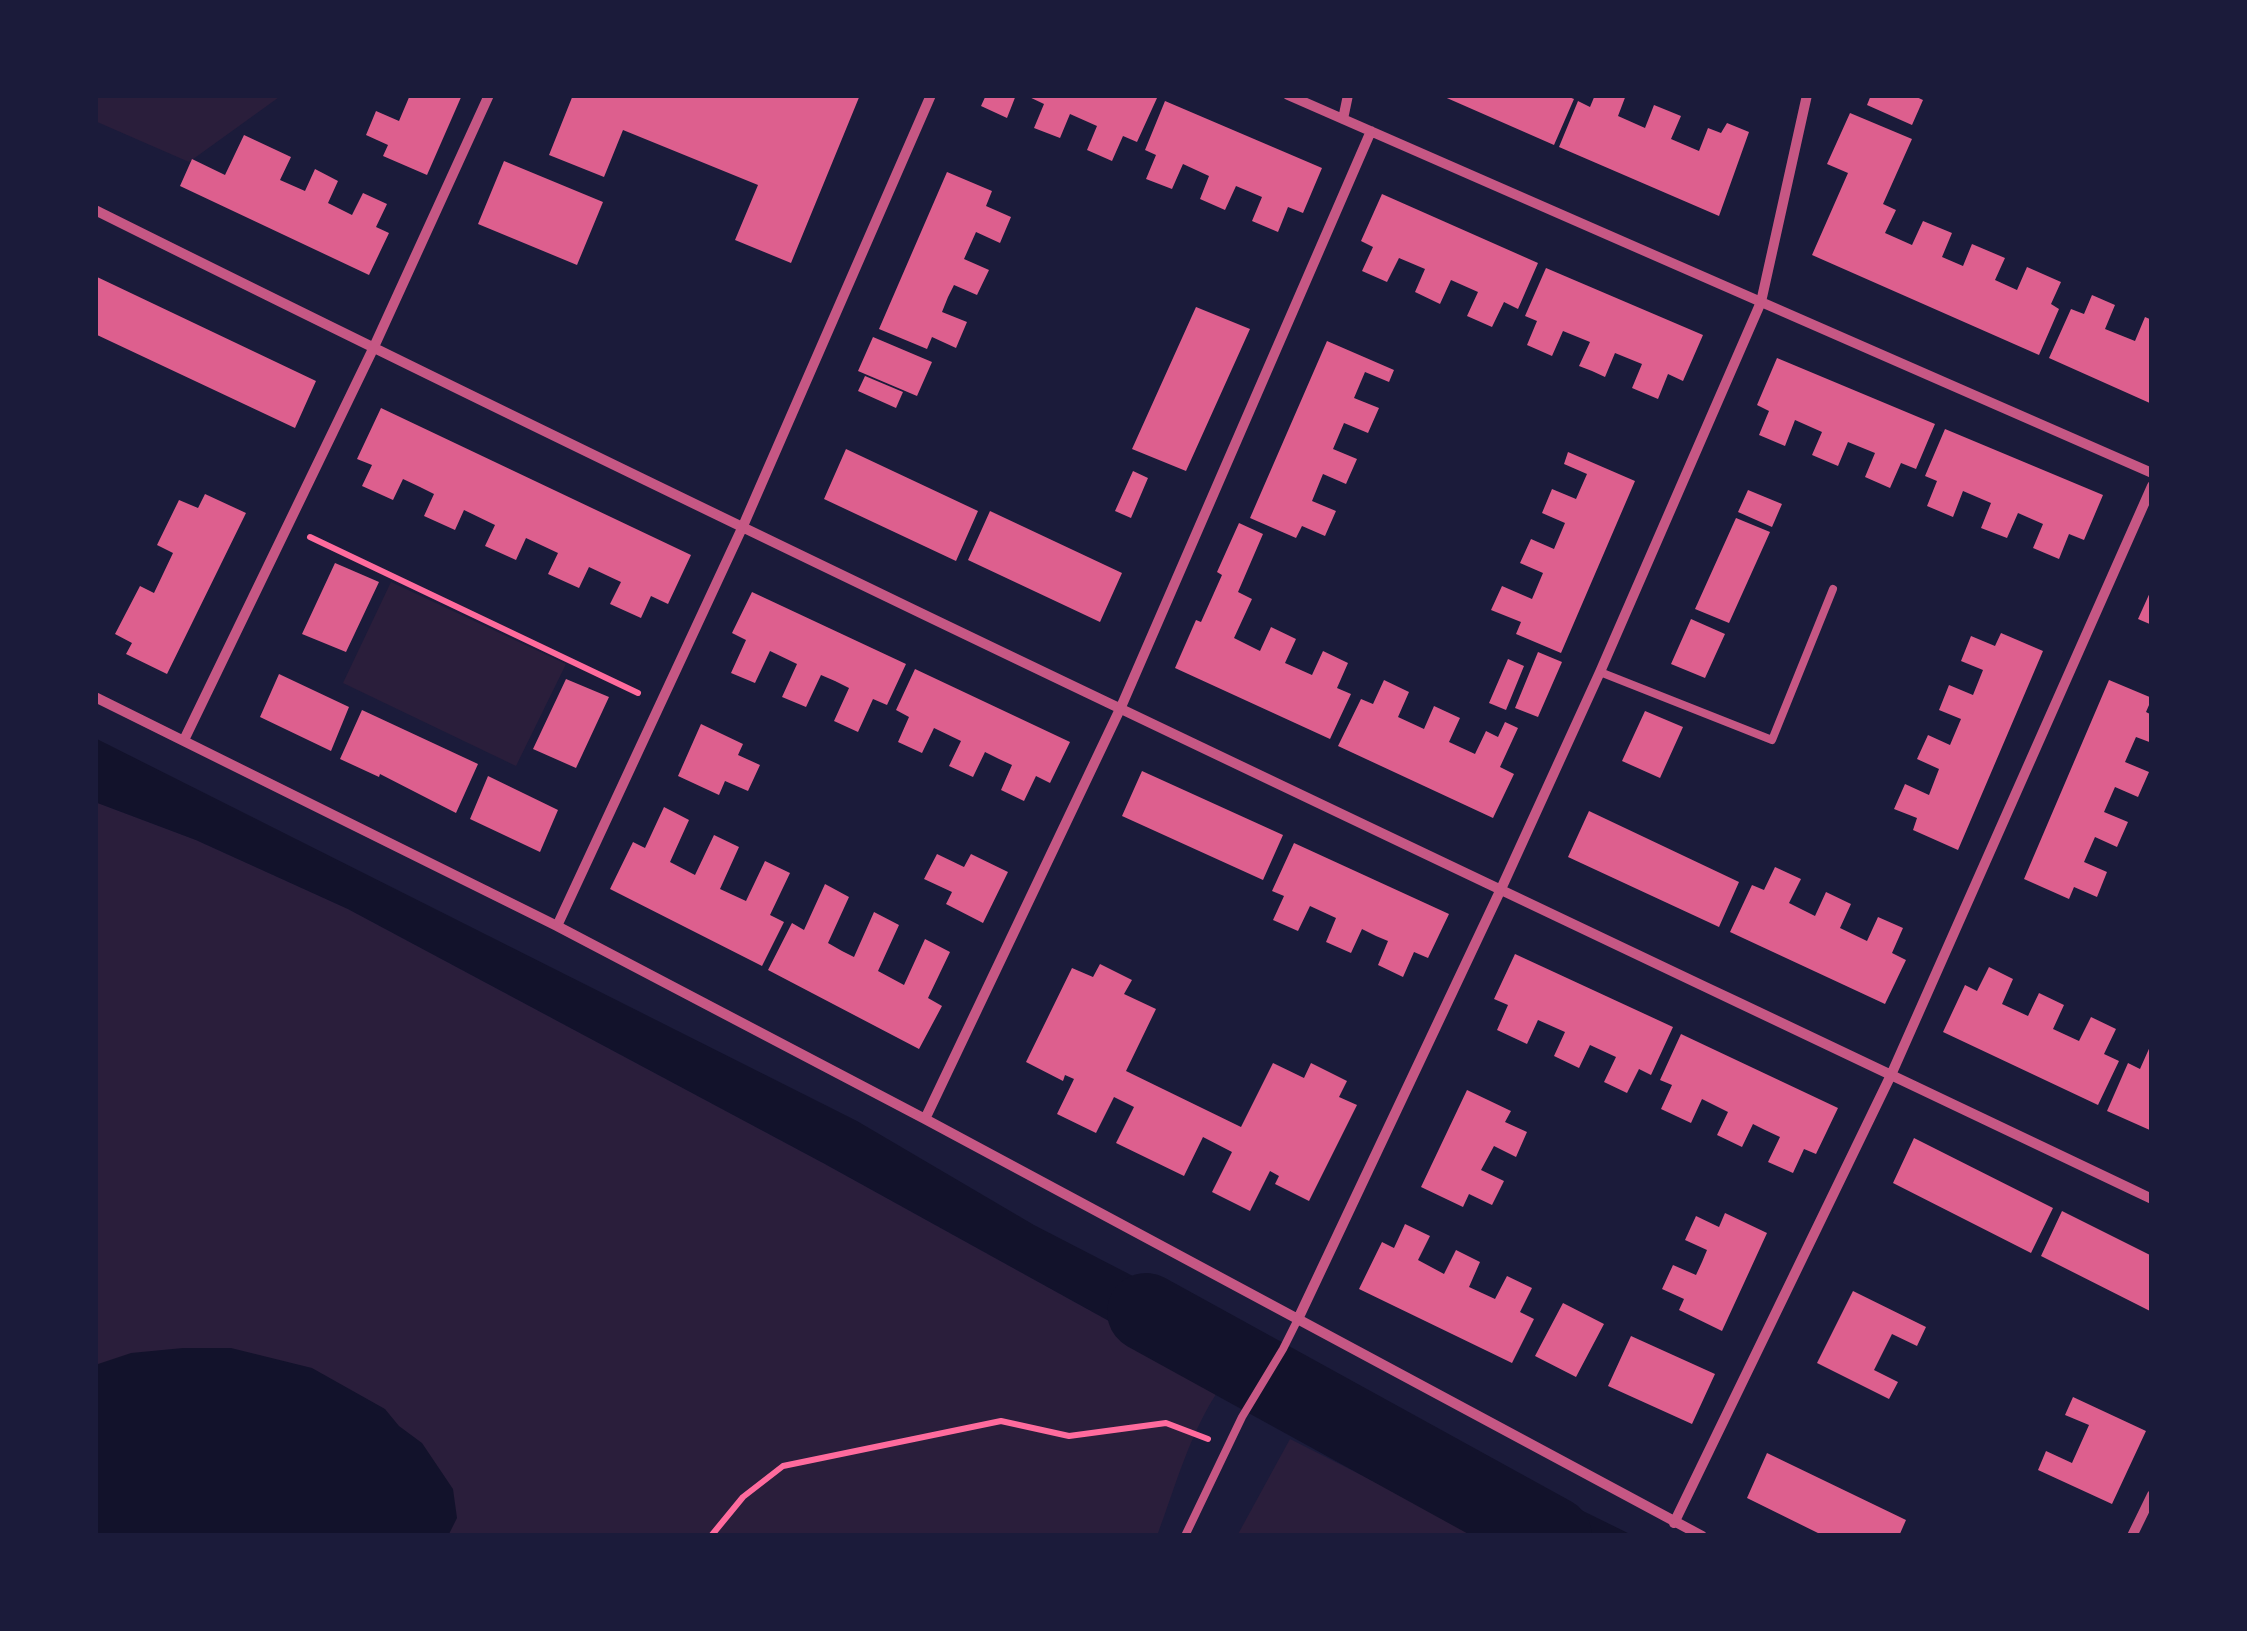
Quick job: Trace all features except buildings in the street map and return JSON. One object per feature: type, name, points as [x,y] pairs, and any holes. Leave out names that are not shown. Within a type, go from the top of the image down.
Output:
[{"type":"street","points":[[184,740],[373,348],[489,95]]},
{"type":"street","points":[[557,926],[743,526],[931,95]]},
{"type":"street","points":[[1288,95],[2152,473]]},
{"type":"street","points":[[1342,119],[1348,95]]},
{"type":"street","points":[[1298,1319],[1600,672],[1761,302],[1807,95]]},
{"type":"street","points":[[925,1119],[1121,708],[1370,131]]},
{"type":"street","points":[[95,210],[1121,708],[2152,1199]]},
{"type":"street","points":[[1674,1522],[1891,1075],[2152,486]]},
{"type":"street","points":[[95,697],[557,926],[1702,1536]]},
{"type":"street","points":[[2132,1536],[2152,1495]]},
{"type":"lane","points":[[1600,672],[1772,740],[1833,589]]},
{"type":"lane","points":[[1185,1536],[1242,1418],[1298,1319]]},
{"type":"path","points":[[287,526],[660,704]]},
{"type":"path","points":[[711,1536],[743,1497],[784,1466],[1001,1421],[1069,1436],[1166,1423],[1228,1447]]},
{"type":"shaded area","points":[[95,95],[282,95],[189,162],[95,121]]},
{"type":"shaded area","points":[[391,582],[566,664],[516,766],[343,683]]},
{"type":"shaded area","points":[[95,738],[857,1121],[1034,1225],[1253,1338],[1223,1384],[825,1164],[348,909],[196,840],[95,802]]},
{"type":"shaded area","points":[[95,802],[196,840],[348,909],[825,1164],[1223,1384],[1193,1438],[1157,1536],[95,1536]]},
{"type":"shaded area","points":[[231,1348],[312,1368],[385,1409],[399,1426],[422,1443],[453,1489],[457,1518],[448,1536],[95,1536],[95,1365],[131,1353]]},
{"type":"shaded area","points":[[1310,1377],[1634,1536],[1507,1536],[1282,1417]]},
{"type":"shaded area","points":[[1290,1439],[1482,1536],[1237,1536]]},
{"type":"waterway","points":[[1146,1312],[1553,1536]]}]
